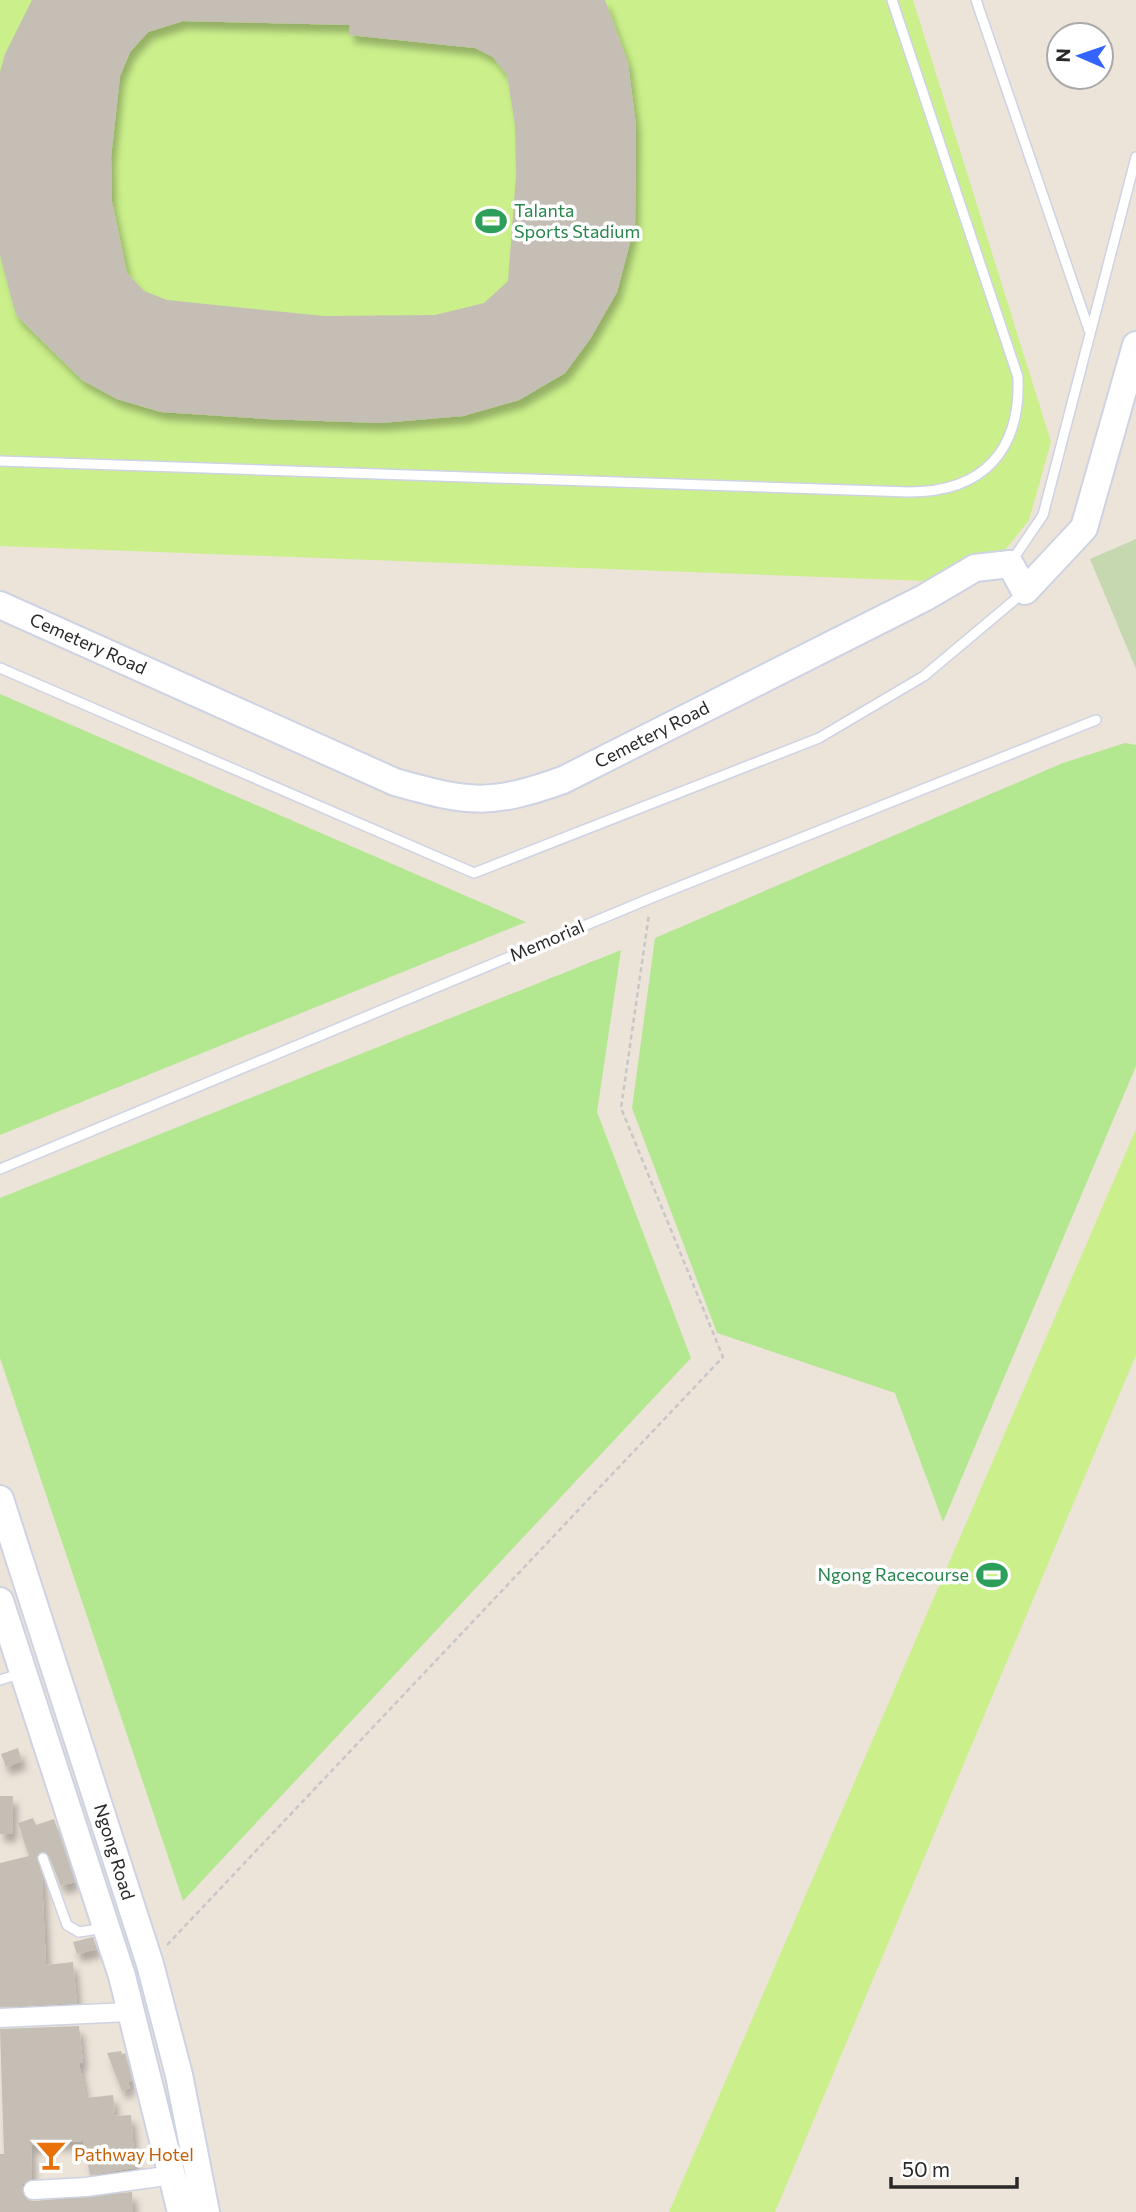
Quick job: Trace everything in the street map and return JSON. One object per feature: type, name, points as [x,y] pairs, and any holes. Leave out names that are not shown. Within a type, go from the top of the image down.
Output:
[{"type":"street","points":[[1010,564],[1025,591],[1084,528],[1136,345]]},
{"type":"street","name":"Cemetery Road","points":[[0,605],[396,782],[455,799],[490,799],[517,796],[563,780],[923,598],[975,568],[1010,564]]},
{"type":"street","name":"Ngong Road","points":[[0,1499],[150,1964],[179,2075],[206,2212]]},
{"type":"street","name":"Ngong Road","points":[[0,1601],[12,1676],[122,1976],[181,2212]]},
{"type":"street","points":[[0,2018],[129,2012]]},
{"type":"street","points":[[33,2190],[93,2187],[173,2175]]},
{"type":"lane","points":[[0,461],[909,492],[951,489],[968,481],[993,462],[1009,439],[1019,398],[1018,377],[892,0]]},
{"type":"lane","points":[[976,0],[1090,332]]},
{"type":"lane","points":[[1010,564],[1043,515],[1136,156]]},
{"type":"lane","points":[[0,668],[474,873],[819,738],[924,676],[1025,591]]},
{"type":"lane","name":"Memorial","points":[[0,1169],[651,898],[1096,720]]},
{"type":"lane","points":[[43,1858],[67,1925],[79,1932],[106,1928]]},
{"type":"path","points":[[150,1964],[723,1357],[621,1108],[651,898]]},
{"type":"green space","name":"Talanta Sports Stadium","points":[[0,0],[913,0],[1051,442],[1029,520],[979,583],[0,546]]},
{"type":"green space","points":[[1136,539],[1136,669],[1090,559]]},
{"type":"green space","points":[[0,694],[526,922],[0,1135]]},
{"type":"green space","points":[[1125,743],[1136,745],[1136,1066],[943,1522],[895,1393],[717,1333],[632,1108],[655,938],[1063,763]]},
{"type":"green space","points":[[621,950],[597,1112],[691,1358],[183,1901],[0,1358],[0,1198]]},
{"type":"green space","name":"Ngong Racecourse","points":[[1136,1129],[1136,1355],[775,2212],[669,2212]]},
{"type":"building","points":[[32,0],[605,0],[628,63],[636,126],[635,224],[617,292],[590,339],[565,373],[519,400],[463,416],[380,423],[266,419],[161,412],[117,399],[82,380],[16,315],[0,256],[0,72],[5,54]],"holes":[[[183,21],[350,25],[349,35],[475,48],[493,57],[507,75],[515,125],[516,176],[508,281],[484,303],[435,315],[324,316],[167,300],[144,291],[127,273],[112,202],[111,158],[120,76],[130,52],[148,32]]]},
{"type":"building","points":[[18,1748],[22,1761],[6,1767],[1,1754]]},
{"type":"building","points":[[0,1796],[13,1796],[12,1834],[0,1834]]},
{"type":"building","points":[[33,1818],[36,1825],[54,1819],[75,1882],[61,1886],[48,1853],[37,1854],[42,1877],[46,1965],[73,1962],[77,2003],[0,2007],[0,1863],[29,1856],[18,1823]]},
{"type":"building","points":[[93,1937],[97,1949],[77,1954],[73,1942]]},
{"type":"building","points":[[79,2026],[83,2063],[79,2063],[86,2098],[113,2095],[115,2116],[131,2115],[135,2168],[90,2175],[83,2141],[31,2145],[32,2179],[23,2184],[22,2191],[27,2200],[34,2201],[132,2192],[133,2212],[0,2212],[0,2154],[4,2154],[0,2029]]},
{"type":"building","points":[[121,2051],[122,2054],[125,2053],[132,2080],[128,2082],[130,2088],[122,2091],[107,2053]]},
{"type":"place","name":"Talanta Sports Stadium","points":[[491,221]]},
{"type":"place","name":"Ngong Racecourse","points":[[992,1575]]},
{"type":"place","name":"Pathway Hotel","points":[[51,2155]]}]
